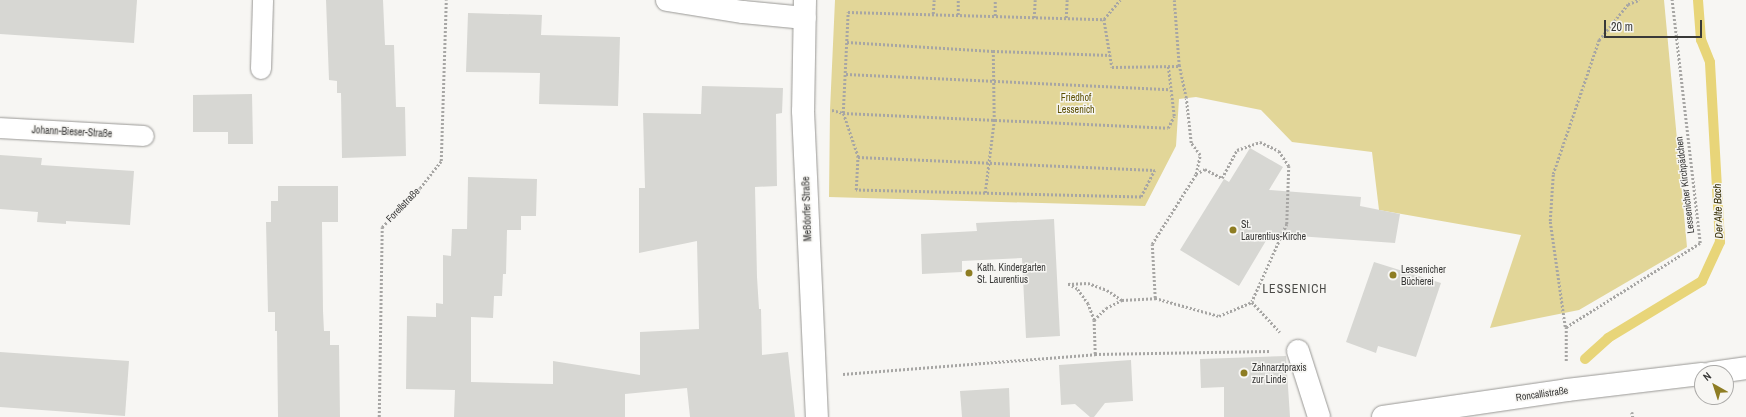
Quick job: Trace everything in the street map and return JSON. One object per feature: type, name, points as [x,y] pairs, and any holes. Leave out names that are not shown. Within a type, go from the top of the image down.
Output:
[{"type":"street","points":[[667,0],[744,12],[805,9]]},
{"type":"street","name":"Meßdorfer Straße","points":[[805,9],[803,111],[817,417]]},
{"type":"street","points":[[1298,351],[1319,417]]},
{"type":"street","points":[[1734,370],[1746,368]]},
{"type":"street","name":"Roncallistraße","points":[[1384,417],[1567,390],[1694,375]]},
{"type":"lane","points":[[261,69],[262,0]]},
{"type":"lane","name":"Johann-Bieser-Straße","points":[[0,128],[144,136]]},
{"type":"path","name":"Forellstraße","points":[[379,417],[382,226],[420,188],[441,161],[446,0]]},
{"type":"path","points":[[933,14],[934,0]]},
{"type":"path","points":[[958,0],[958,15]]},
{"type":"path","points":[[995,0],[995,16]]},
{"type":"path","points":[[1034,18],[1035,0]]},
{"type":"path","points":[[1066,18],[1067,0]]},
{"type":"path","points":[[1120,0],[1104,20],[1112,67],[1179,66]]},
{"type":"path","points":[[1155,298],[1152,244],[1196,174],[1200,155],[1191,143],[1179,66],[1174,0]]},
{"type":"path","points":[[1567,390],[1566,327],[1550,221],[1553,174],[1599,40],[1628,4],[1639,0]]},
{"type":"path","name":"Lessenicher Kirchpädchen","points":[[1566,327],[1700,243],[1672,0]]},
{"type":"path","points":[[858,157],[989,164],[1155,170],[1141,197],[856,190],[858,157],[843,113],[848,12],[1104,20]]},
{"type":"path","points":[[847,42],[994,51],[1110,55]]},
{"type":"path","points":[[985,193],[994,121],[994,51]]},
{"type":"path","points":[[830,110],[843,113],[1168,128],[1174,116],[1168,66]]},
{"type":"path","points":[[846,74],[1170,89]]},
{"type":"path","points":[[1094,320],[1106,308],[1122,300],[1155,298],[1219,316],[1252,302],[1287,224],[1289,166],[1279,151],[1260,142],[1237,150],[1222,178],[1205,169],[1196,174]]},
{"type":"path","points":[[1095,354],[1094,320],[1088,304],[1077,289],[1068,284],[1088,283],[1107,290],[1122,300]]},
{"type":"path","points":[[1252,302],[1298,351]]},
{"type":"path","points":[[814,376],[1095,354],[1298,351]]},
{"type":"green space","name":"Friedhof Lessenich","points":[[835,0],[1664,0],[1687,247],[1579,310],[1490,328],[1521,235],[1379,210],[1372,152],[1292,142],[1261,110],[1196,97],[1179,99],[1176,146],[1145,206],[829,197],[830,110]]},
{"type":"building","points":[[0,0],[137,0],[134,43],[0,34]]},
{"type":"building","points":[[326,0],[383,0],[385,45],[394,45],[396,107],[405,107],[406,156],[342,158],[341,93],[337,93],[337,81],[329,80]]},
{"type":"building","points":[[468,13],[542,15],[541,35],[620,37],[618,106],[539,104],[540,73],[466,72]]},
{"type":"building","points":[[702,86],[783,88],[782,113],[776,114],[777,186],[755,187],[757,277],[759,309],[761,309],[762,355],[788,352],[795,417],[690,417],[687,388],[625,394],[625,417],[454,417],[455,390],[406,389],[407,316],[436,317],[436,303],[443,304],[443,255],[451,256],[452,229],[467,229],[468,177],[537,179],[536,216],[521,216],[521,230],[507,230],[506,274],[503,274],[502,296],[494,296],[493,318],[471,317],[471,382],[553,384],[553,361],[640,375],[640,332],[699,329],[697,241],[639,253],[639,188],[645,188],[643,113],[701,114]]},
{"type":"building","points":[[252,94],[253,144],[228,144],[228,132],[193,132],[193,95]]},
{"type":"building","name":"St. Laurentius-Kirche","points":[[1250,148],[1283,167],[1269,190],[1361,197],[1360,206],[1400,214],[1395,243],[1270,234],[1239,286],[1180,250],[1224,179],[1229,182]]},
{"type":"building","points":[[0,155],[42,158],[41,165],[134,171],[130,225],[66,221],[66,224],[37,222],[38,212],[0,209]]},
{"type":"building","points":[[278,186],[338,186],[338,222],[322,222],[324,331],[330,331],[330,345],[339,345],[340,417],[278,417],[277,331],[275,331],[275,312],[268,312],[266,222],[271,222],[271,201],[278,201]]},
{"type":"building","points":[[1054,219],[1060,336],[1026,338],[1022,258],[962,261],[962,272],[922,274],[921,234],[977,231],[976,223]]},
{"type":"building","name":"Lessenicher Bücherei","points":[[1374,262],[1441,283],[1416,357],[1378,346],[1376,353],[1346,342]]},
{"type":"building","points":[[0,352],[129,361],[125,416],[0,407]]},
{"type":"building","name":"Zahnarztpraxis zur Linde","points":[[1286,356],[1290,417],[1224,417],[1224,387],[1201,388],[1200,359]]},
{"type":"building","points":[[1131,360],[1133,401],[1105,403],[1094,417],[1090,417],[1075,404],[1061,405],[1059,365]]},
{"type":"building","points":[[1009,388],[1010,417],[962,417],[960,391]]},
{"type":"waterway","name":"Der Alte Bach","points":[[1585,359],[1608,338],[1702,281],[1720,242],[1710,62],[1701,40],[1698,0]]},
{"type":"place","name":"St. Laurentius-Kirche","points":[[1233,230]]},
{"type":"place","name":"Kath. Kindergarten St. Laurentius","points":[[969,273]]},
{"type":"place","name":"Lessenicher Bücherei","points":[[1393,275]]},
{"type":"place","name":"Zahnarztpraxis zur Linde","points":[[1244,373]]},
{"type":"district","name":"LESSENICH","points":[[1295,290]]}]
